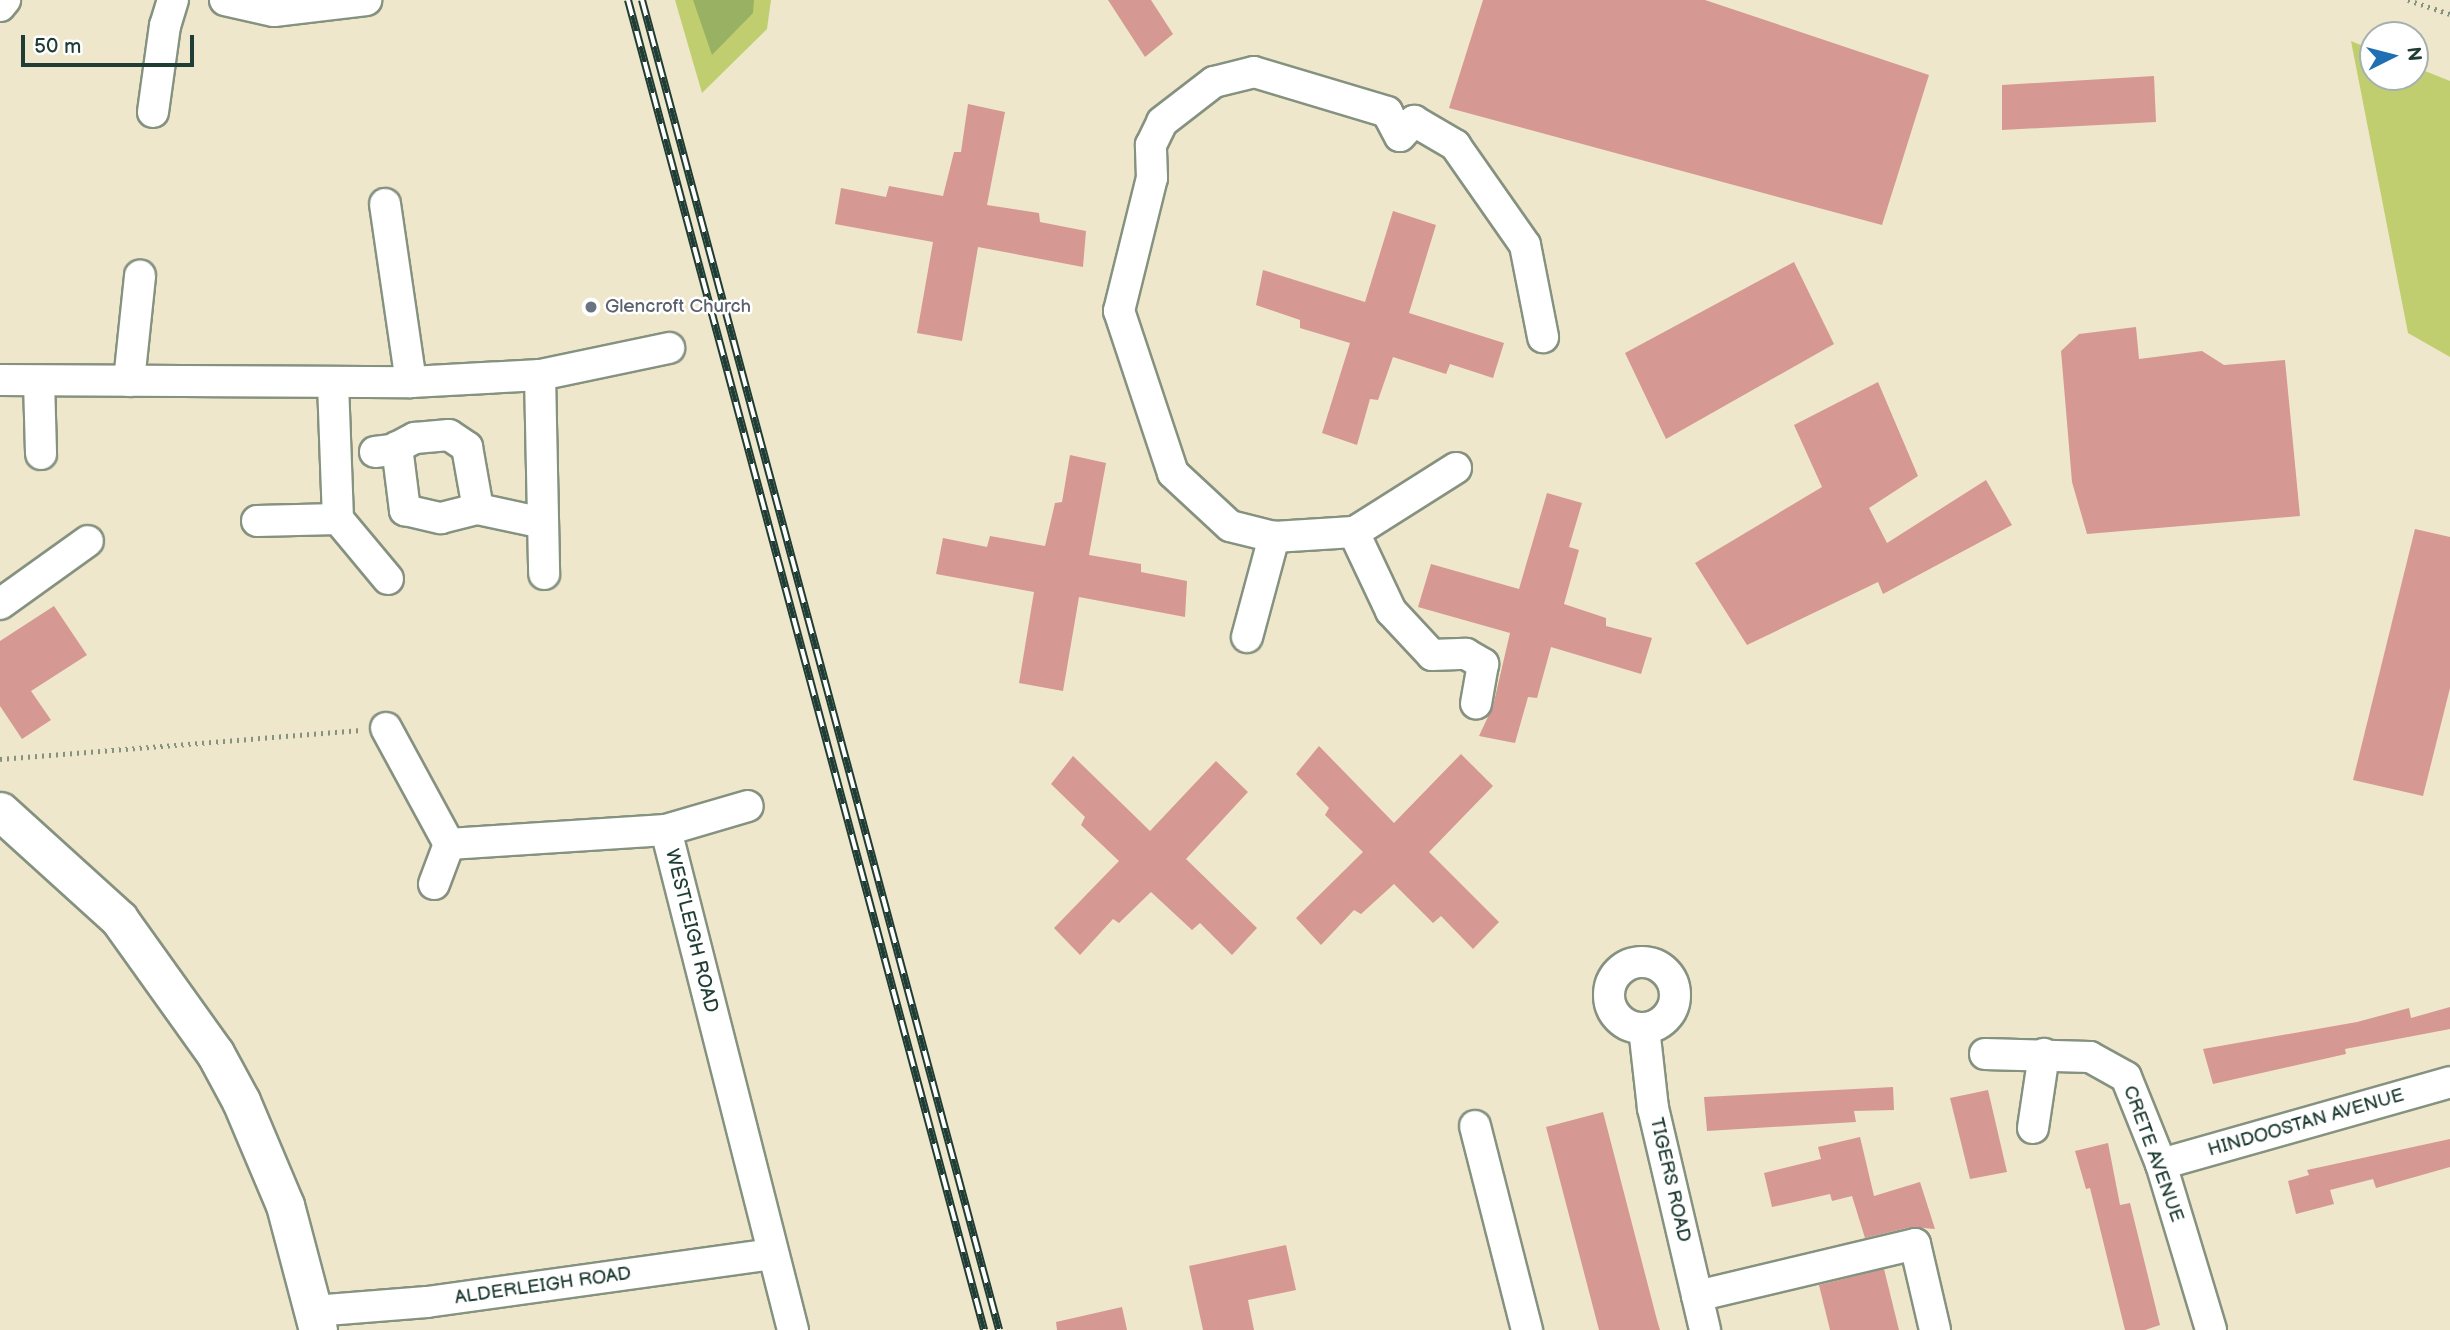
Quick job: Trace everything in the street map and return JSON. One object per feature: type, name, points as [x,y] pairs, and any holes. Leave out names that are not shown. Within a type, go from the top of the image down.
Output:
[{"type":"main road","points":[[0,811],[119,919],[200,1030],[264,1152],[291,1226],[316,1321]]},
{"type":"street","points":[[0,6],[5,0]]},
{"type":"street","points":[[153,112],[164,26],[173,0]]},
{"type":"street","points":[[225,0],[274,11],[366,0]]},
{"type":"street","points":[[1476,703],[1483,664],[1466,654],[1432,655],[1391,611],[1353,532],[1274,537],[1230,526],[1173,472],[1119,311],[1152,178],[1151,145],[1163,122],[1214,82],[1254,72],[1387,112],[1400,136],[1414,121],[1455,145],[1525,244],[1543,337]]},
{"type":"street","points":[[386,204],[411,382]]},
{"type":"street","points":[[129,381],[140,276]]},
{"type":"street","points":[[0,380],[411,382],[540,375],[669,348]]},
{"type":"street","points":[[540,375],[544,574]]},
{"type":"street","points":[[39,381],[41,454]]},
{"type":"street","points":[[333,383],[338,519],[388,579]]},
{"type":"street","points":[[478,509],[467,447],[449,435],[415,439],[386,449],[404,510],[441,518],[478,509],[543,523]]},
{"type":"street","points":[[1357,539],[1357,530],[1456,468]]},
{"type":"street","points":[[257,521],[338,519]]},
{"type":"street","points":[[1247,637],[1274,537]]},
{"type":"street","points":[[0,604],[88,541]]},
{"type":"street","points":[[386,728],[449,844],[435,884]]},
{"type":"street","points":[[666,830],[748,806]]},
{"type":"street","name":"WESTLEIGH ROAD","points":[[449,844],[666,830],[793,1330]]},
{"type":"street","name":"TIGERS ROAD","points":[[1644,1028],[1653,1108],[1705,1330]]},
{"type":"street","name":"CRETE AVENUE","points":[[1985,1054],[2090,1057],[2126,1077],[2161,1164],[2211,1330]]},
{"type":"street","points":[[2033,1128],[2044,1054]]},
{"type":"street","name":"HINDOOSTAN AVENUE","points":[[2161,1164],[2450,1082]]},
{"type":"street","points":[[1475,1126],[1527,1330]]},
{"type":"street","points":[[1698,1296],[1915,1244],[1936,1330]]},
{"type":"street","name":"ALDERLEIGH ROAD","points":[[316,1321],[427,1302],[772,1254]]},
{"type":"path","points":[[2408,0],[2450,14]]},
{"type":"path","points":[[0,759],[386,728]]},
{"type":"green space","points":[[675,0],[771,0],[767,29],[702,93]]},
{"type":"green space","points":[[693,0],[754,0],[753,13],[712,55]]},
{"type":"green space","points":[[2351,41],[2359,44],[2359,82]]},
{"type":"green space","points":[[2429,73],[2450,81],[2450,357],[2408,333],[2361,91],[2429,91]]},
{"type":"building","points":[[1108,0],[1151,0],[1173,34],[1145,57]]},
{"type":"building","points":[[1483,0],[1705,0],[1929,75],[1882,225],[1449,108]]},
{"type":"building","points":[[2154,76],[2156,122],[2002,130],[2002,85]]},
{"type":"building","points":[[968,104],[1005,112],[987,205],[1039,213],[1040,222],[1086,231],[1083,267],[978,247],[962,341],[917,333],[933,242],[835,224],[841,188],[886,197],[889,186],[943,196],[954,152],[961,152]]},
{"type":"building","points":[[1393,211],[1436,225],[1409,313],[1504,343],[1493,378],[1450,364],[1446,374],[1393,357],[1378,400],[1370,399],[1357,445],[1322,433],[1350,343],[1300,328],[1300,320],[1256,305],[1263,270],[1365,302]]},
{"type":"building","points":[[1794,262],[1834,344],[1666,439],[1625,353]]},
{"type":"building","points":[[2136,327],[2139,359],[2202,351],[2224,365],[2285,360],[2300,516],[2087,534],[2072,482],[2061,351],[2079,334]]},
{"type":"building","points":[[1878,382],[1918,476],[1869,508],[1887,543],[1986,480],[2012,525],[1883,594],[1878,582],[1747,645],[1695,563],[1822,487],[1794,425]]},
{"type":"building","points":[[1070,455],[1106,463],[1089,555],[1141,564],[1141,572],[1187,581],[1185,617],[1079,597],[1063,691],[1019,683],[1034,592],[936,574],[943,538],[987,547],[990,536],[1045,546],[1055,503],[1062,502]]},
{"type":"building","points":[[1547,493],[1582,503],[1569,547],[1579,550],[1564,604],[1606,618],[1606,626],[1652,638],[1641,674],[1551,647],[1537,698],[1528,697],[1515,743],[1479,736],[1493,706],[1510,633],[1418,607],[1431,564],[1519,589]]},
{"type":"building","points":[[2415,529],[2450,537],[2450,688],[2423,796],[2353,780]]},
{"type":"building","points":[[54,606],[87,655],[31,691],[51,720],[22,739],[0,706],[0,641]]},
{"type":"building","points":[[1319,746],[1394,823],[1461,754],[1493,786],[1429,852],[1499,922],[1473,949],[1441,916],[1433,923],[1394,884],[1361,914],[1354,910],[1321,945],[1296,918],[1363,852],[1325,815],[1329,808],[1296,774]]},
{"type":"building","points":[[1073,756],[1150,831],[1216,761],[1248,792],[1186,859],[1257,928],[1232,955],[1200,923],[1192,930],[1151,892],[1119,923],[1113,919],[1080,955],[1054,928],[1119,861],[1081,825],[1085,817],[1051,784]]},
{"type":"building","points":[[2450,1007],[2450,1029],[2345,1049],[2346,1054],[2213,1084],[2203,1049],[2357,1022],[2409,1008],[2411,1018]]},
{"type":"building","points":[[1893,1087],[1894,1110],[1854,1111],[1856,1122],[1707,1131],[1704,1097]]},
{"type":"building","points":[[1988,1090],[2007,1172],[1970,1179],[1950,1098]]},
{"type":"building","points":[[1603,1112],[1660,1330],[1599,1330],[1546,1127]]},
{"type":"building","points":[[1860,1137],[1874,1196],[1920,1182],[1935,1229],[1911,1227],[1865,1238],[1852,1196],[1832,1201],[1830,1194],[1772,1207],[1764,1173],[1821,1159],[1818,1147]]},
{"type":"building","points":[[2450,1139],[2450,1167],[2376,1188],[2373,1179],[2330,1190],[2334,1204],[2296,1214],[2288,1181],[2309,1175],[2307,1170]]},
{"type":"building","points":[[2108,1143],[2120,1205],[2130,1203],[2160,1325],[2145,1330],[2125,1330],[2090,1188],[2086,1189],[2075,1151]]},
{"type":"building","points":[[1286,1245],[1296,1290],[1248,1300],[1254,1330],[1203,1330],[1189,1266]]},
{"type":"building","points":[[1884,1269],[1899,1330],[1830,1330],[1819,1285]]},
{"type":"building","points":[[1122,1307],[1127,1330],[1057,1330],[1056,1322]]},
{"type":"railway","points":[[628,0],[984,1330]]},
{"type":"railway","points":[[642,0],[999,1330]]},
{"type":"place","name":"Glencroft Church","points":[[591,307]]}]
